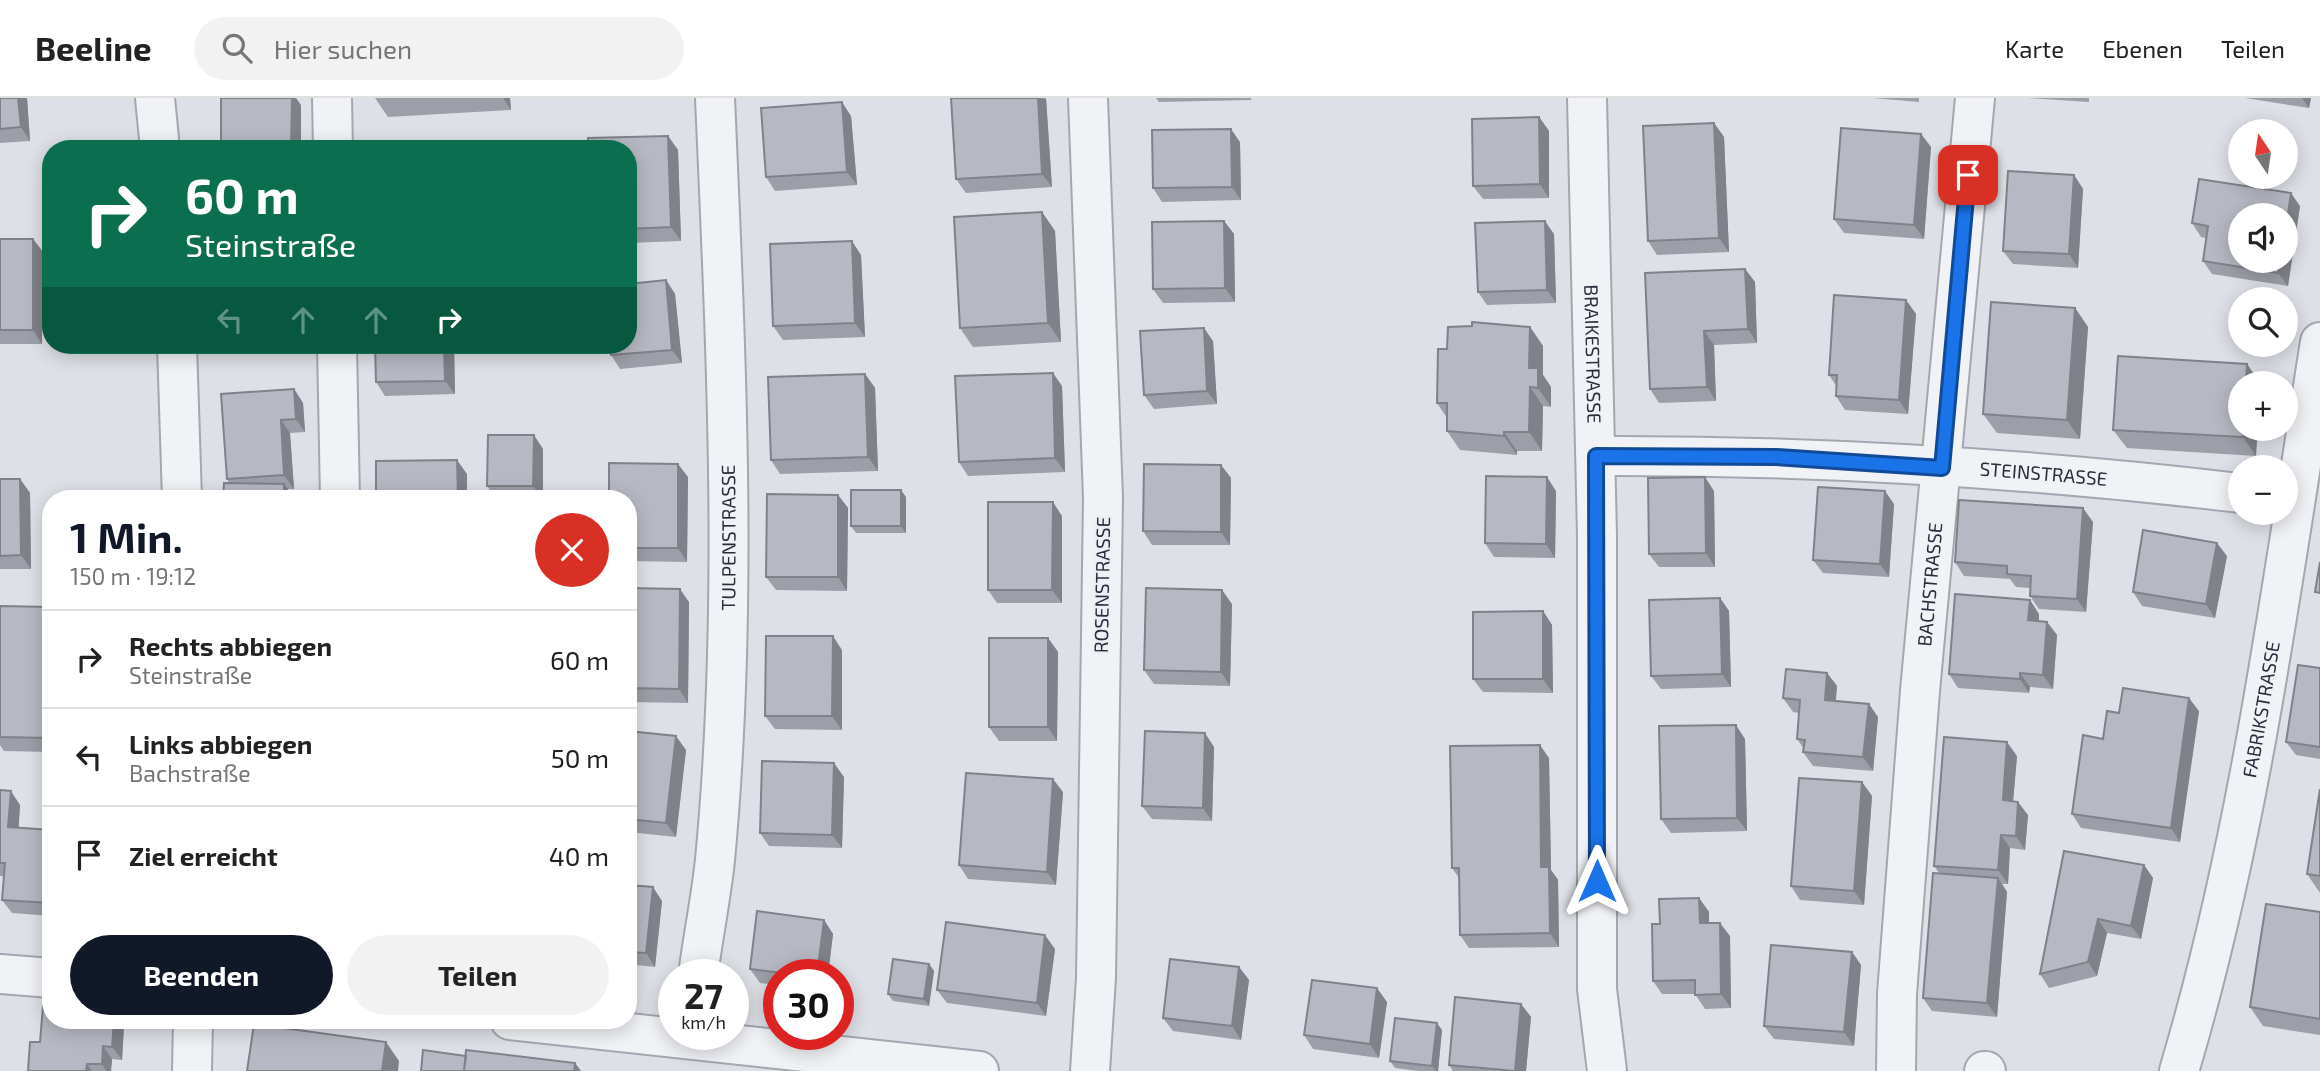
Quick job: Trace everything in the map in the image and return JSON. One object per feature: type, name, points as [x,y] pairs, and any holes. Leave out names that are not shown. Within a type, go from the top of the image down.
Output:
[{"type":"street","points":[[155,98],[159,140]]},
{"type":"street","points":[[332,98],[333,140]]},
{"type":"street","name":"TULPENSTRASSE","points":[[700,959],[715,860],[729,592],[727,360],[715,98]]},
{"type":"street","name":"ROSENSTRASSE","points":[[1088,98],[1102,498],[1097,978],[1090,1071]]},
{"type":"street","name":"BRAIKESTRASSE","points":[[1587,98],[1596,456],[1597,989],[1606,1071]]},
{"type":"street","name":"BACHSTRASSE","points":[[1896,1071],[1897,994],[1911,799],[1975,98]]},
{"type":"street","name":"FABRIKSTRASSE","points":[[2179,1071],[2209,961],[2240,821],[2300,501],[2320,342]]},
{"type":"street","points":[[177,354],[182,490]]},
{"type":"street","points":[[337,354],[340,490]]},
{"type":"street","name":"STEINSTRASSE","points":[[1596,456],[1776,457],[2228,492]]},
{"type":"street","points":[[0,974],[42,977]]},
{"type":"street","points":[[192,1071],[193,1029]]},
{"type":"street","points":[[604,1029],[658,1034]]},
{"type":"street","points":[[749,1044],[979,1071]]},
{"type":"building","points":[[0,98],[18,98],[21,127],[0,129]]},
{"type":"building","points":[[221,98],[292,98],[291,140],[221,140]]},
{"type":"building","points":[[951,98],[1038,98],[1042,174],[956,179]]},
{"type":"building","points":[[842,102],[847,172],[766,177],[761,108]]},
{"type":"building","points":[[1539,117],[1540,184],[1473,186],[1472,119]]},
{"type":"building","points":[[1714,123],[1719,238],[1648,241],[1643,126]]},
{"type":"building","points":[[1841,128],[1921,134],[1914,225],[1834,219]]},
{"type":"building","points":[[1231,129],[1232,187],[1153,188],[1152,130]]},
{"type":"building","points":[[668,136],[671,227],[637,229],[637,140],[588,138]]},
{"type":"building","points":[[2008,171],[2074,175],[2069,254],[2003,251]]},
{"type":"building","points":[[2199,179],[2228,183],[2228,189],[2265,189],[2291,193],[2290,203],[2228,203],[2228,265],[2203,261],[2208,226],[2192,223]]},
{"type":"building","points":[[1042,212],[1048,323],[960,328],[954,217]]},
{"type":"building","points":[[1224,221],[1225,288],[1153,289],[1152,222]]},
{"type":"building","points":[[1545,221],[1547,290],[1478,292],[1475,223]]},
{"type":"building","points":[[0,239],[33,239],[33,330],[0,330]]},
{"type":"building","points":[[852,241],[855,323],[773,326],[770,244]]},
{"type":"building","points":[[1745,269],[1748,329],[1704,331],[1707,387],[1650,389],[1645,273]]},
{"type":"building","points":[[666,280],[672,350],[637,353],[637,283]]},
{"type":"building","points":[[1834,295],[1906,300],[1899,400],[1836,396],[1837,375],[1829,375]]},
{"type":"building","points":[[1991,302],[2075,308],[2067,420],[1983,414]]},
{"type":"building","points":[[1472,322],[1530,327],[1529,368],[1538,368],[1538,388],[1530,387],[1529,432],[1504,432],[1504,436],[1447,431],[1447,403],[1437,403],[1438,349],[1447,349],[1448,327],[1472,326]]},
{"type":"building","points":[[1204,328],[1207,391],[1144,395],[1140,331]]},
{"type":"building","points":[[375,354],[444,354],[445,381],[376,382]]},
{"type":"building","points":[[2118,356],[2247,364],[2247,371],[2228,371],[2228,436],[2113,430]]},
{"type":"building","points":[[1053,373],[1055,458],[959,462],[955,376]]},
{"type":"building","points":[[865,374],[868,457],[771,460],[768,377]]},
{"type":"building","points":[[294,389],[296,419],[281,420],[284,475],[227,479],[221,394]]},
{"type":"building","points":[[488,435],[534,435],[533,486],[487,486]]},
{"type":"building","points":[[457,460],[458,490],[376,490],[376,461]]},
{"type":"building","points":[[609,463],[678,464],[678,548],[637,548],[637,490],[609,490]]},
{"type":"building","points":[[1144,464],[1221,465],[1221,532],[1143,531]]},
{"type":"building","points":[[1486,476],[1547,477],[1546,544],[1485,543]]},
{"type":"building","points":[[1705,477],[1706,553],[1649,554],[1648,478]]},
{"type":"building","points":[[0,479],[20,479],[21,555],[0,556]]},
{"type":"building","points":[[224,483],[284,484],[284,490],[224,490]]},
{"type":"building","points":[[1818,487],[1885,491],[1880,564],[1813,560]]},
{"type":"building","points":[[851,490],[901,490],[901,526],[851,526]]},
{"type":"building","points":[[767,494],[838,495],[838,577],[766,577]]},
{"type":"building","points":[[1959,500],[2083,508],[2077,599],[2030,596],[2031,576],[2007,574],[2007,566],[1955,562]]},
{"type":"building","points":[[988,502],[1053,502],[1052,590],[988,590]]},
{"type":"building","points":[[2143,530],[2217,543],[2206,604],[2133,592]]},
{"type":"building","points":[[2320,562],[2320,593],[2315,592]]},
{"type":"building","points":[[637,588],[680,589],[679,689],[637,688]]},
{"type":"building","points":[[1146,588],[1222,590],[1221,672],[1144,670]]},
{"type":"building","points":[[1955,594],[2030,600],[2028,620],[2047,622],[2043,675],[2020,673],[2020,679],[1949,674]]},
{"type":"building","points":[[1720,598],[1722,674],[1651,676],[1649,600]]},
{"type":"building","points":[[0,606],[42,607],[42,738],[0,737]]},
{"type":"building","points":[[1543,611],[1543,679],[1473,679],[1473,612]]},
{"type":"building","points":[[766,636],[833,636],[832,716],[765,716]]},
{"type":"building","points":[[989,638],[1048,638],[1048,727],[989,727]]},
{"type":"building","points":[[2298,665],[2320,668],[2320,747],[2286,742]]},
{"type":"building","points":[[1786,669],[1827,673],[1825,700],[1869,704],[1863,757],[1803,752],[1805,740],[1797,739],[1800,700],[1783,698]]},
{"type":"building","points":[[2123,688],[2189,698],[2171,828],[2072,814],[2083,735],[2103,739],[2107,711],[2119,713]]},
{"type":"building","points":[[1736,725],[1737,818],[1661,819],[1659,726]]},
{"type":"building","points":[[1145,731],[1205,733],[1203,808],[1142,806]]},
{"type":"building","points":[[637,732],[676,736],[666,823],[637,820]]},
{"type":"building","points":[[1944,737],[2007,742],[2003,800],[2018,802],[2016,836],[2001,835],[1998,870],[1934,866]]},
{"type":"building","points":[[1540,745],[1541,867],[1549,867],[1550,933],[1460,935],[1459,868],[1452,868],[1450,746]]},
{"type":"building","points":[[762,761],[834,763],[832,835],[760,833]]},
{"type":"building","points":[[966,773],[1053,779],[1047,872],[959,865]]},
{"type":"building","points":[[1799,778],[1862,782],[1854,891],[1791,886]]},
{"type":"building","points":[[2320,789],[2320,876],[2307,874]]},
{"type":"building","points":[[0,790],[11,791],[8,827],[42,829],[42,902],[2,900],[5,863],[0,863]]},
{"type":"building","points":[[2064,851],[2144,865],[2131,926],[2098,919],[2088,962],[2040,974]]},
{"type":"building","points":[[1933,873],[1998,878],[1987,1003],[1923,998]]},
{"type":"building","points":[[637,886],[653,887],[646,953],[637,952]]},
{"type":"building","points":[[1699,898],[1700,923],[1720,923],[1721,994],[1695,995],[1695,980],[1653,981],[1652,924],[1660,924],[1659,899]]},
{"type":"building","points":[[2266,904],[2320,912],[2320,1019],[2250,1007]]},
{"type":"building","points":[[757,911],[824,920],[819,959],[763,959],[763,971],[750,969]]},
{"type":"building","points":[[946,922],[1045,935],[1037,1003],[937,990]]},
{"type":"building","points":[[1771,945],[1852,952],[1844,1032],[1764,1026]]},
{"type":"building","points":[[893,959],[929,964],[924,999],[888,994]]},
{"type":"building","points":[[1170,959],[1239,967],[1232,1026],[1163,1018]]},
{"type":"building","points":[[1312,980],[1377,988],[1370,1044],[1304,1035]]},
{"type":"building","points":[[1455,997],[1521,1004],[1515,1071],[1449,1065]]},
{"type":"building","points":[[42,1018],[42,1029],[113,1029],[112,1047],[103,1046],[102,1064],[87,1064],[86,1071],[28,1071],[30,1042],[40,1042]]},
{"type":"building","points":[[1395,1018],[1437,1023],[1432,1066],[1390,1061]]},
{"type":"building","points":[[253,1029],[291,1029],[386,1042],[382,1071],[247,1071]]},
{"type":"building","points":[[423,1050],[466,1056],[464,1071],[421,1071]]},
{"type":"building","points":[[466,1050],[575,1063],[574,1071],[464,1071]]},
{"type":"route","points":[[1597,881],[1596,456],[1776,457],[1942,468],[1968,175]]}]
